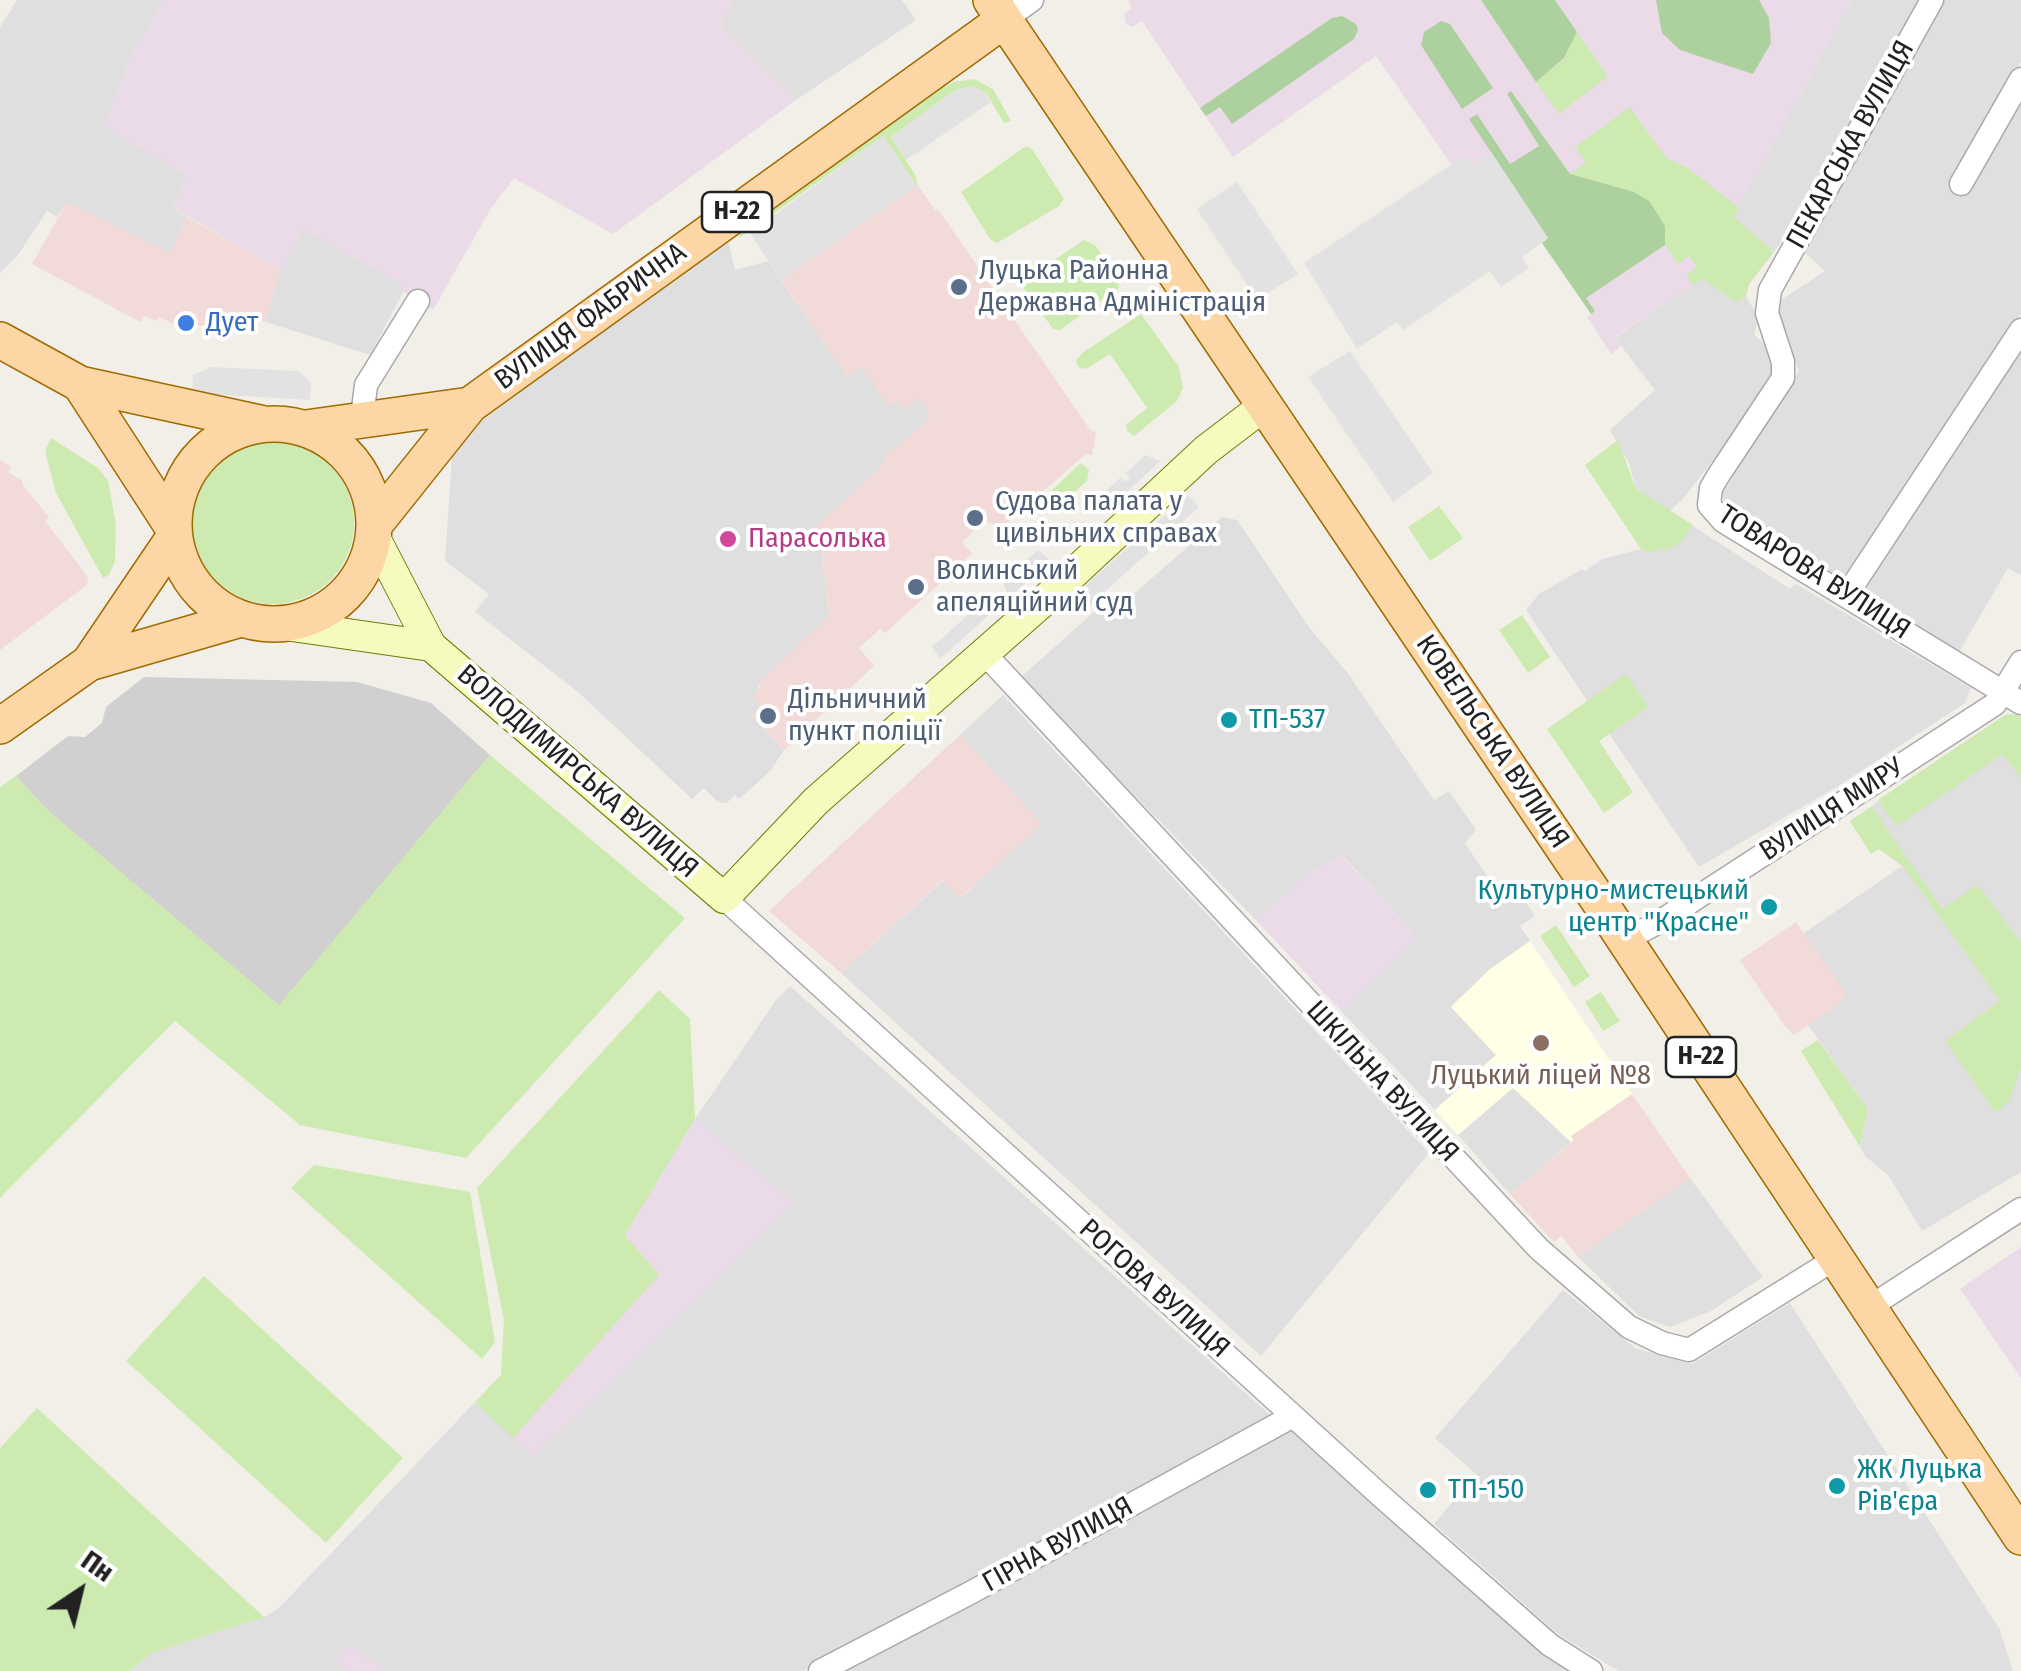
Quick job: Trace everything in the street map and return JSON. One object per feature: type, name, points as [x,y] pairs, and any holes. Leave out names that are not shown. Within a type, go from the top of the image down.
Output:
[{"type":"main road","name":"ВУЛИЦЯ ФАБРИЧНА","points":[[375,530],[470,405],[1009,6]]},
{"type":"main road","name":"КОВЕЛЬСЬКА ВУЛИЦЯ","points":[[1009,6],[1265,405],[2021,1537]]},
{"type":"main road","name":"Н-22","points":[[0,340],[80,384],[261,424],[306,428]]},
{"type":"main road","name":"Н-22","points":[[80,384],[173,533],[186,574],[209,602],[241,620],[285,624],[317,615],[345,596],[365,568],[375,530]]},
{"type":"main road","name":"ВУЛИЦЯ ФАБРИЧНА","points":[[306,428],[470,405]]},
{"type":"main road","points":[[724,898],[816,801],[984,654],[1206,450],[1265,405]]},
{"type":"main road","points":[[89,663],[173,533],[178,490],[197,458],[226,434],[261,424]]},
{"type":"main road","points":[[306,428],[334,442],[356,465],[370,493],[375,530]]},
{"type":"main road","name":"ВОЛОДИМИРСЬКА ВУЛИЦЯ","points":[[375,530],[430,646],[724,898]]},
{"type":"main road","points":[[0,726],[89,663],[241,620]]},
{"type":"main road","name":"ВОЛОДИМИРСЬКА ВУЛИЦЯ","points":[[285,624],[430,646]]},
{"type":"street","name":"ПЕКАРСЬКА ВУЛИЦЯ","points":[[1770,290],[1932,0]]},
{"type":"street","points":[[1960,184],[2021,79]]},
{"type":"street","name":"ТОВАРОВА ВУЛИЦЯ","points":[[1770,290],[1767,313],[1783,362],[1783,378],[1711,488],[1709,505],[1723,521],[2012,698]]},
{"type":"street","points":[[362,418],[366,385],[418,301]]},
{"type":"street","points":[[1846,596],[2021,330]]},
{"type":"street","name":"ШКІЛЬНА ВУЛИЦЯ","points":[[984,654],[1539,1249],[1628,1327],[1662,1344],[1689,1350],[1835,1259]]},
{"type":"street","name":"ВУЛИЦЯ МИРУ","points":[[1625,940],[1661,921],[1994,704],[2012,698],[2021,662]]},
{"type":"street","name":"РОГОВА ВУЛИЦЯ","points":[[724,898],[1550,1646],[1591,1671]]},
{"type":"street","points":[[1868,1308],[2021,1209]]},
{"type":"street","name":"ГІРНА ВУЛИЦЯ","points":[[820,1671],[1294,1416]]},
{"type":"shaded area","points":[[17,0],[164,0],[131,58],[109,114],[111,129],[189,176],[173,208],[187,217],[171,254],[67,202],[57,217],[47,211],[18,255],[0,273],[0,27]]},
{"type":"shaded area","points":[[164,0],[734,0],[719,25],[796,100],[613,234],[514,178],[490,210],[433,310],[403,292],[405,287],[304,229],[280,269],[173,208],[189,176],[104,127],[131,58]]},
{"type":"shaded area","points":[[734,0],[902,0],[916,20],[796,100],[719,25]]},
{"type":"shaded area","points":[[1128,0],[1852,0],[1734,216],[1774,252],[1749,284],[1746,296],[1736,302],[1702,279],[1615,337],[1621,347],[1611,354],[1587,317],[1591,314],[1542,243],[1548,239],[1492,152],[1471,166],[1464,156],[1451,164],[1376,56],[1233,157],[1142,21],[1132,27],[1126,24],[1124,14],[1132,8]]},
{"type":"shaded area","points":[[1852,0],[1918,0],[1804,207],[1774,252],[1733,216]]},
{"type":"shaded area","points":[[1943,0],[2021,0],[2021,62],[1951,181],[2021,98],[2021,314],[1990,368],[1845,580],[1835,578],[1729,512],[1723,493],[1799,371],[1775,310],[1781,300],[1825,271],[1805,253],[1803,245]]},
{"type":"shaded area","points":[[971,86],[983,91],[991,102],[906,160],[891,137],[954,91]]},
{"type":"shaded area","points":[[883,136],[1091,431],[1096,432],[1092,455],[1086,454],[1001,528],[985,521],[962,542],[972,554],[885,633],[880,629],[859,648],[874,666],[784,750],[752,715],[762,706],[752,695],[761,687],[757,684],[829,616],[822,552],[812,530],[931,417],[920,399],[903,410],[897,401],[888,406],[861,367],[847,377],[750,233]]},
{"type":"shaded area","points":[[883,136],[917,186],[781,280],[750,233]]},
{"type":"shaded area","points":[[1491,152],[1548,238],[1522,257],[1529,268],[1501,287],[1490,271],[1403,330],[1397,322],[1357,349],[1304,263],[1464,156],[1471,166]]},
{"type":"shaded area","points":[[1237,182],[1298,274],[1257,300],[1197,209]]},
{"type":"shaded area","points":[[67,202],[171,253],[187,217],[280,269],[266,322],[246,316],[222,324],[212,320],[206,326],[196,325],[185,331],[160,317],[157,321],[144,316],[140,322],[32,264]]},
{"type":"shaded area","points":[[303,228],[406,287],[370,355],[266,322],[280,269]]},
{"type":"shaded area","points":[[728,240],[735,270],[768,261],[847,376],[861,367],[897,400],[920,399],[931,417],[812,530],[822,552],[829,617],[758,683],[762,706],[752,716],[784,750],[755,785],[739,799],[735,795],[727,803],[718,802],[704,788],[692,799],[578,692],[475,612],[489,594],[445,561],[452,457],[468,431]]},
{"type":"shaded area","points":[[1702,278],[1736,302],[1746,296],[1759,319],[1754,334],[1774,360],[1770,386],[1670,511],[1790,589],[1796,584],[1971,688],[1965,703],[1835,788],[1699,867],[1526,610],[1539,594],[1582,569],[1585,571],[1602,559],[1641,549],[1669,511],[1636,489],[1629,463],[1610,430],[1655,390],[1615,338]]},
{"type":"shaded area","points":[[2021,350],[2021,575],[2008,568],[1959,652],[1863,593],[1923,489]]},
{"type":"shaded area","points":[[1350,351],[1433,473],[1393,502],[1308,377]]},
{"type":"shaded area","points":[[211,367],[298,371],[311,382],[310,400],[192,393],[193,375]]},
{"type":"shaded area","points":[[1145,455],[1161,461],[1109,508],[1106,491],[1121,477],[1125,482],[1130,478],[1126,473]]},
{"type":"shaded area","points":[[0,460],[11,467],[8,472],[23,481],[49,517],[45,521],[88,577],[87,585],[0,650]]},
{"type":"shaded area","points":[[1188,495],[1199,507],[1090,605],[1079,591]]},
{"type":"shaded area","points":[[1222,517],[1237,520],[1434,800],[1449,791],[1476,830],[1465,843],[1500,896],[1515,887],[1535,916],[1520,926],[1530,941],[1489,970],[1451,1007],[1496,1055],[1435,1110],[1341,1011],[1417,938],[1342,855],[1309,873],[1257,921],[1020,678],[1095,611],[1113,612]]},
{"type":"shaded area","points":[[1038,550],[1050,560],[1009,598],[1003,582]]},
{"type":"shaded area","points":[[979,605],[989,615],[940,659],[932,647]]},
{"type":"shaded area","points":[[144,677],[357,682],[431,703],[490,755],[279,1006],[47,810],[16,776],[68,736],[85,737],[102,723],[106,707]]},
{"type":"shaded area","points":[[1003,695],[1429,1153],[1261,1356],[841,973],[944,880],[961,898],[1041,823],[960,735]]},
{"type":"shaded area","points":[[2005,715],[2021,717],[2021,1172],[1922,1231],[1888,1175],[1860,1147],[1868,1109],[1808,1025],[1838,1005],[1804,933],[1902,866],[1879,849],[1871,854],[1850,821]]},
{"type":"shaded area","points":[[960,735],[1042,824],[960,898],[943,880],[841,973],[769,911]]},
{"type":"shaded area","points":[[1341,855],[1417,938],[1341,1011],[1257,921],[1309,873]]},
{"type":"shaded area","points":[[1796,922],[1846,993],[1838,1005],[1794,1035],[1740,960]]},
{"type":"shaded area","name":"Луцький ліцей №8","points":[[1530,941],[1632,1094],[1571,1136],[1571,1142],[1513,1088],[1458,1135],[1435,1110],[1496,1055],[1451,1007],[1489,970]]},
{"type":"shaded area","points":[[790,986],[1270,1415],[803,1671],[129,1671],[154,1652],[264,1617],[279,1608],[475,1402],[513,1437],[658,1275],[624,1235],[695,1119],[776,1000]]},
{"type":"shaded area","points":[[1513,1087],[1571,1142],[1510,1194],[1458,1135]]},
{"type":"shaded area","points":[[1632,1094],[1690,1178],[1578,1257],[1561,1236],[1554,1242],[1510,1194],[1573,1141],[1570,1136]]},
{"type":"shaded area","points":[[695,1119],[794,1203],[534,1457],[513,1438],[658,1275],[624,1235]]},
{"type":"shaded area","points":[[1690,1178],[1763,1277],[1711,1311],[1670,1327],[1639,1316],[1578,1257]]},
{"type":"shaded area","points":[[2021,1247],[2021,1378],[1960,1289]]},
{"type":"shaded area","points":[[1563,1290],[1635,1348],[1692,1364],[1790,1303],[2000,1630],[2013,1671],[1618,1671],[1558,1634],[1434,1524],[1476,1474],[1435,1438]]},
{"type":"shaded area","points":[[1290,1426],[1576,1671],[836,1671]]},
{"type":"shaded area","points":[[350,1644],[385,1671],[348,1671],[336,1662]]},
{"type":"green space","points":[[1481,0],[1555,0],[1577,32],[1564,58],[1536,82]]},
{"type":"green space","points":[[1656,0],[1759,0],[1769,18],[1771,43],[1753,74],[1680,50],[1662,33]]},
{"type":"green space","points":[[1342,16],[1356,24],[1354,39],[1232,124],[1220,107],[1206,116],[1200,108],[1332,18]]},
{"type":"green space","points":[[1441,21],[1450,24],[1493,88],[1462,109],[1421,45],[1424,32]]},
{"type":"green space","points":[[1577,32],[1608,76],[1559,114],[1536,82],[1564,59]]},
{"type":"green space","points":[[974,79],[993,89],[1011,121],[1004,123],[986,93],[961,88],[954,91],[891,137],[916,176],[917,186],[883,136],[739,238],[766,213],[934,92],[954,82]]},
{"type":"green space","points":[[1511,91],[1570,174],[1634,192],[1650,202],[1665,226],[1665,245],[1586,298],[1595,311],[1591,314],[1542,243],[1548,238],[1469,119],[1477,114],[1510,164],[1539,146],[1507,94]]},
{"type":"green space","points":[[1630,107],[1666,158],[1688,168],[1739,208],[1734,217],[1774,252],[1749,284],[1746,296],[1736,302],[1703,279],[1693,285],[1686,275],[1697,267],[1689,256],[1678,264],[1665,245],[1665,226],[1634,192],[1570,174],[1586,163],[1575,147]]},
{"type":"green space","points":[[1026,146],[1032,149],[1064,199],[1059,206],[997,243],[990,239],[961,192]]},
{"type":"green space","points":[[1084,240],[1095,245],[1118,278],[1119,288],[1060,330],[1053,329],[1023,287],[1024,280]]},
{"type":"green space","points":[[1141,314],[1179,367],[1183,388],[1177,401],[1134,436],[1126,425],[1147,408],[1110,354],[1086,369],[1078,367],[1076,361]]},
{"type":"green space","points":[[51,438],[98,468],[108,480],[116,525],[115,561],[109,575],[103,578],[56,493],[45,451]]},
{"type":"green space","points":[[1618,440],[1636,489],[1693,525],[1681,542],[1667,551],[1641,549],[1585,465]]},
{"type":"green space","points":[[273,442],[304,448],[331,465],[348,492],[354,523],[348,554],[331,581],[304,598],[273,604],[242,598],[215,581],[198,554],[192,523],[198,492],[215,465],[242,448]]},
{"type":"green space","points":[[1081,463],[1089,470],[1087,481],[1055,509],[1043,511],[1037,504]]},
{"type":"green space","points":[[1439,506],[1463,538],[1430,561],[1408,527]]},
{"type":"green space","points":[[1522,615],[1550,657],[1528,673],[1499,630]]},
{"type":"green space","points":[[1626,674],[1648,707],[1599,741],[1633,792],[1604,813],[1547,729]]},
{"type":"green space","points":[[2005,715],[2021,717],[2021,778],[2003,754],[1897,826],[1878,800]]},
{"type":"green space","points":[[490,755],[685,918],[466,1158],[300,1125],[175,1021],[0,1198],[0,787],[16,776],[47,810],[279,1005]]},
{"type":"green space","points":[[1872,807],[1942,909],[1978,885],[2021,943],[2021,1066],[2009,1102],[1995,1112],[1945,1041],[2000,1001],[1903,866],[1879,849],[1871,854],[1850,821]]},
{"type":"green space","points":[[1556,925],[1590,976],[1574,987],[1540,936]]},
{"type":"green space","points":[[659,990],[690,1019],[695,1119],[625,1235],[659,1275],[513,1438],[475,1402],[501,1375],[504,1320],[477,1188]]},
{"type":"green space","points":[[1601,992],[1620,1021],[1603,1031],[1585,1002]]},
{"type":"green space","points":[[1818,1040],[1868,1109],[1860,1147],[1801,1051]]},
{"type":"green space","points":[[314,1165],[470,1192],[495,1342],[482,1359],[291,1188]]},
{"type":"green space","points":[[204,1276],[403,1458],[326,1543],[126,1361]]},
{"type":"green space","points":[[37,1408],[264,1617],[154,1652],[129,1671],[0,1671],[0,1448]]},
{"type":"place","name":"Луцька Районна Державна Адміністрація","points":[[959,287]]},
{"type":"place","name":"Дует","points":[[186,323]]},
{"type":"place","name":"Судова палата у цивільних справах","points":[[975,518]]},
{"type":"place","name":"Парасолька","points":[[728,539]]},
{"type":"place","name":"Волинський апеляційний суд","points":[[916,587]]},
{"type":"place","name":"Дільничний пункт поліції","points":[[768,716]]},
{"type":"place","name":"ТП-537","points":[[1229,720]]},
{"type":"place","name":"Культурно-мистецький центр \"Красне\"","points":[[1769,907]]},
{"type":"place","name":"Луцький ліцей №8","points":[[1541,1043]]},
{"type":"place","name":"ЖК Луцька Рів'єра","points":[[1837,1486]]},
{"type":"place","name":"ТП-150","points":[[1428,1490]]}]
